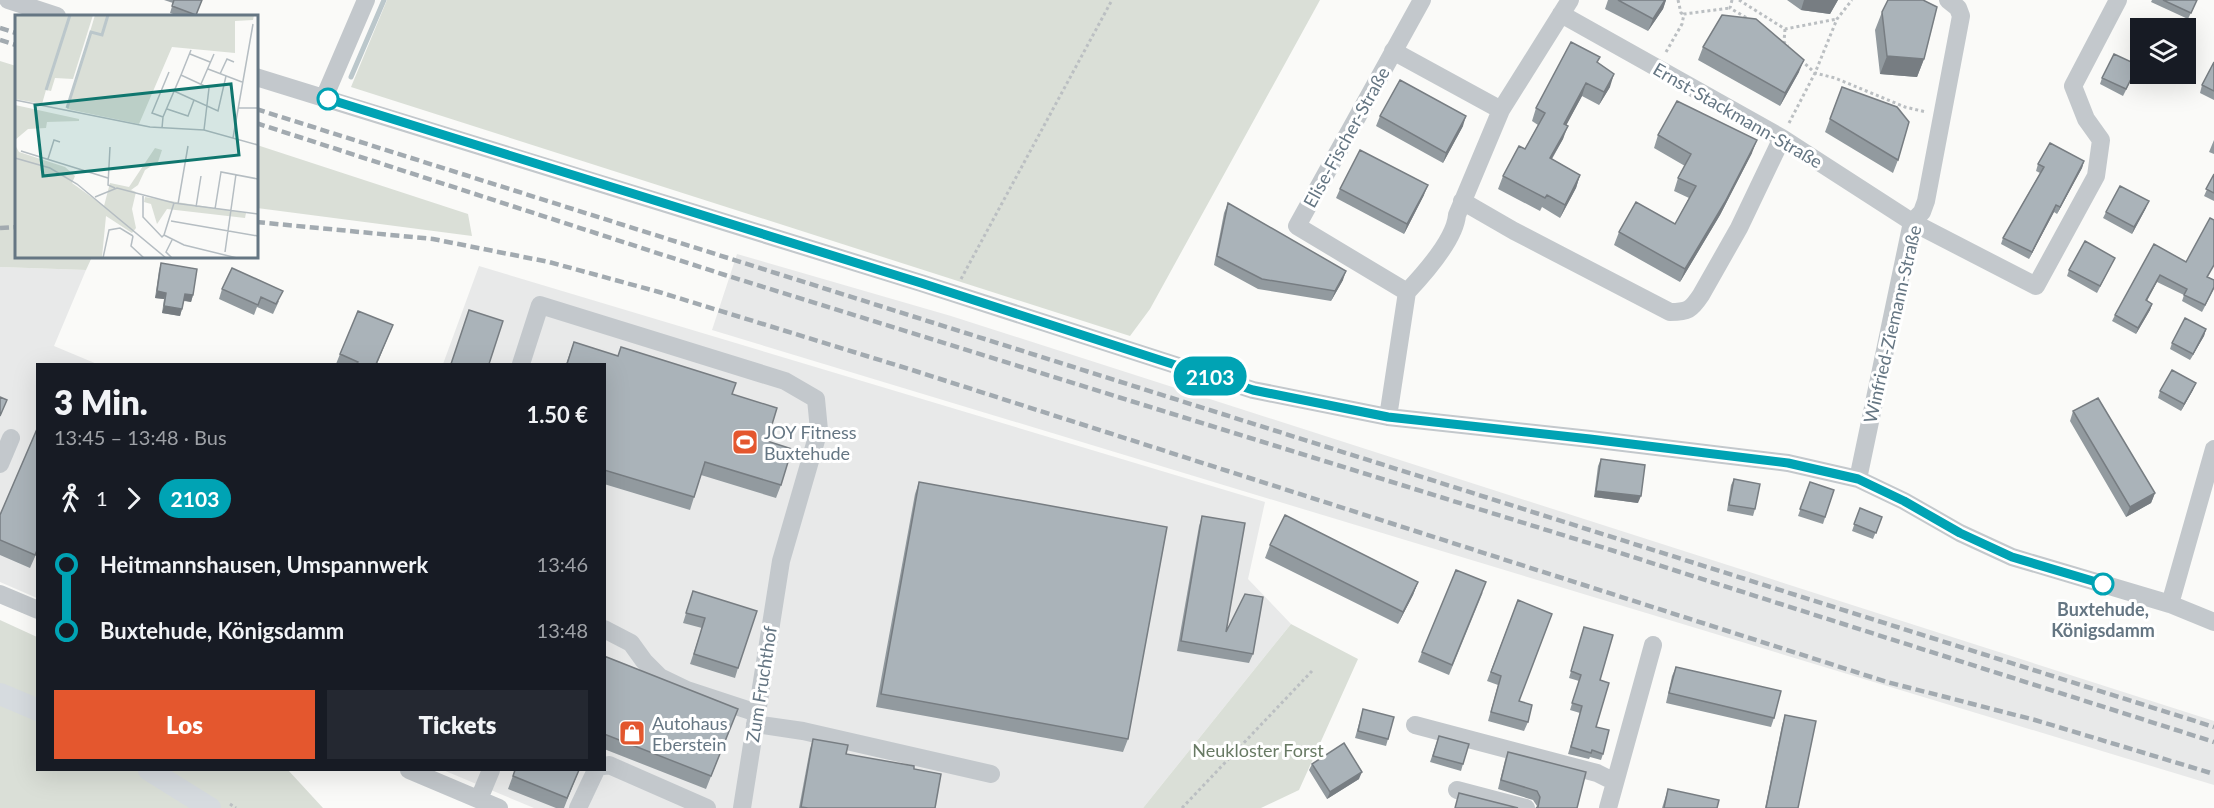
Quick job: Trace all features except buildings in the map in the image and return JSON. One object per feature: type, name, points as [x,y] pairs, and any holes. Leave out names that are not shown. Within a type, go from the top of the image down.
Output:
[{"type":"main road","points":[[0,694],[36,709]]},
{"type":"main road","points":[[151,771],[210,808]]},
{"type":"street","points":[[8,0],[54,15]]},
{"type":"street","points":[[324,98],[366,0]]},
{"type":"street","name":"Elise-Fischer-Straße","points":[[1407,292],[1297,226],[1422,0]]},
{"type":"street","name":"Winfried-Ziemann-Straße","points":[[1858,479],[1912,222],[1922,212],[1926,201],[1961,16],[1958,8],[1948,0]]},
{"type":"street","name":"Ernst-Stackmann-Straße","points":[[1565,7],[1657,68],[1782,138],[1912,222],[2036,286],[2096,176],[2101,140],[2086,119],[2073,86],[2118,0]]},
{"type":"street","points":[[1388,417],[1407,292],[1421,277],[1456,225],[1462,201],[1501,110],[1565,7]]},
{"type":"street","points":[[1394,51],[1501,110]]},
{"type":"street","points":[[258,78],[952,293],[1253,390],[1388,417],[1788,463],[1858,479],[1904,501],[1960,533],[2012,557],[2170,604],[2214,622]]},
{"type":"street","points":[[1462,201],[1532,241],[1670,312],[1686,312],[1698,300],[1738,228],[1782,138]]},
{"type":"street","name":"Zum Fruchthof","points":[[521,363],[540,305],[785,381],[816,399],[819,430],[781,561],[742,808]]},
{"type":"street","points":[[0,464],[10,438]]},
{"type":"street","points":[[2170,604],[2214,449]]},
{"type":"street","points":[[0,594],[36,609]]},
{"type":"street","points":[[606,630],[631,643],[660,677],[756,718],[991,774]]},
{"type":"street","points":[[1608,808],[1653,645]]},
{"type":"street","points":[[1415,725],[1597,773],[1615,782]]},
{"type":"street","points":[[606,766],[707,808]]},
{"type":"street","points":[[411,771],[499,808]]},
{"type":"street","points":[[479,799],[491,771]]},
{"type":"street","points":[[578,808],[596,771]]},
{"type":"street","points":[[1457,790],[1526,808]]},
{"type":"path","points":[[952,293],[1112,0]]},
{"type":"path","points":[[1678,0],[1681,13],[1684,14]]},
{"type":"path","points":[[1730,8],[1732,0]]},
{"type":"path","points":[[1739,0],[1785,29],[1837,19]]},
{"type":"path","points":[[1782,138],[1815,73],[1837,19],[1852,0]]},
{"type":"path","points":[[1684,14],[1730,8],[1756,23]]},
{"type":"path","points":[[1657,68],[1682,24],[1684,14]]},
{"type":"path","points":[[1784,42],[1785,29]]},
{"type":"path","points":[[1777,37],[1789,47]]},
{"type":"path","points":[[1796,54],[1815,73],[1835,78],[1905,107],[1942,116]]},
{"type":"path","points":[[1182,808],[1312,671]]},
{"type":"shaded area","points":[[737,254],[951,316],[2214,721],[2214,785],[712,330]]},
{"type":"shaded area","points":[[479,266],[1265,502],[1248,579],[1291,624],[1143,808],[534,808],[445,771],[606,771],[606,363],[443,363]]},
{"type":"shaded area","points":[[0,267],[86,270],[54,346],[95,363],[36,363],[36,598],[0,582]]},
{"type":"green space","points":[[387,0],[1320,0],[1150,309],[1130,336],[351,87]]},
{"type":"green space","points":[[0,61],[15,66],[15,258],[92,258],[86,270],[0,267]]},
{"type":"green space","points":[[258,145],[468,214],[472,236],[258,208]]},
{"type":"green space","points":[[0,620],[36,637],[36,771],[289,771],[323,808],[0,808]]},
{"type":"green space","name":"Neukloster Forst","points":[[1291,624],[1358,659],[1299,790],[1261,808],[1143,808]]},
{"type":"waterway","points":[[351,77],[384,0]]},
{"type":"railway","points":[[0,28],[15,33]]},
{"type":"railway","points":[[0,40],[15,45]]},
{"type":"railway","points":[[258,110],[2214,727]]},
{"type":"railway","points":[[258,124],[725,275],[1611,550],[2214,742]]},
{"type":"railway","points":[[258,222],[433,239],[549,262],[659,292],[909,369],[1887,682],[2035,720],[2214,774]]},
{"type":"railway","points":[[0,228],[15,227]]},
{"type":"bus line","name":"2103","points":[[328,99],[921,283],[1253,390],[1388,417],[1788,463],[1858,479],[1904,501],[1960,533],[2012,557],[2103,584]]},
{"type":"place","name":"JOY Fitness Buxtehude","points":[[745,442]]},
{"type":"place","name":"Buxtehude, Königsdamm","points":[[2103,584]]},
{"type":"place","name":"Autohaus Eberstein","points":[[632,733]]}]
